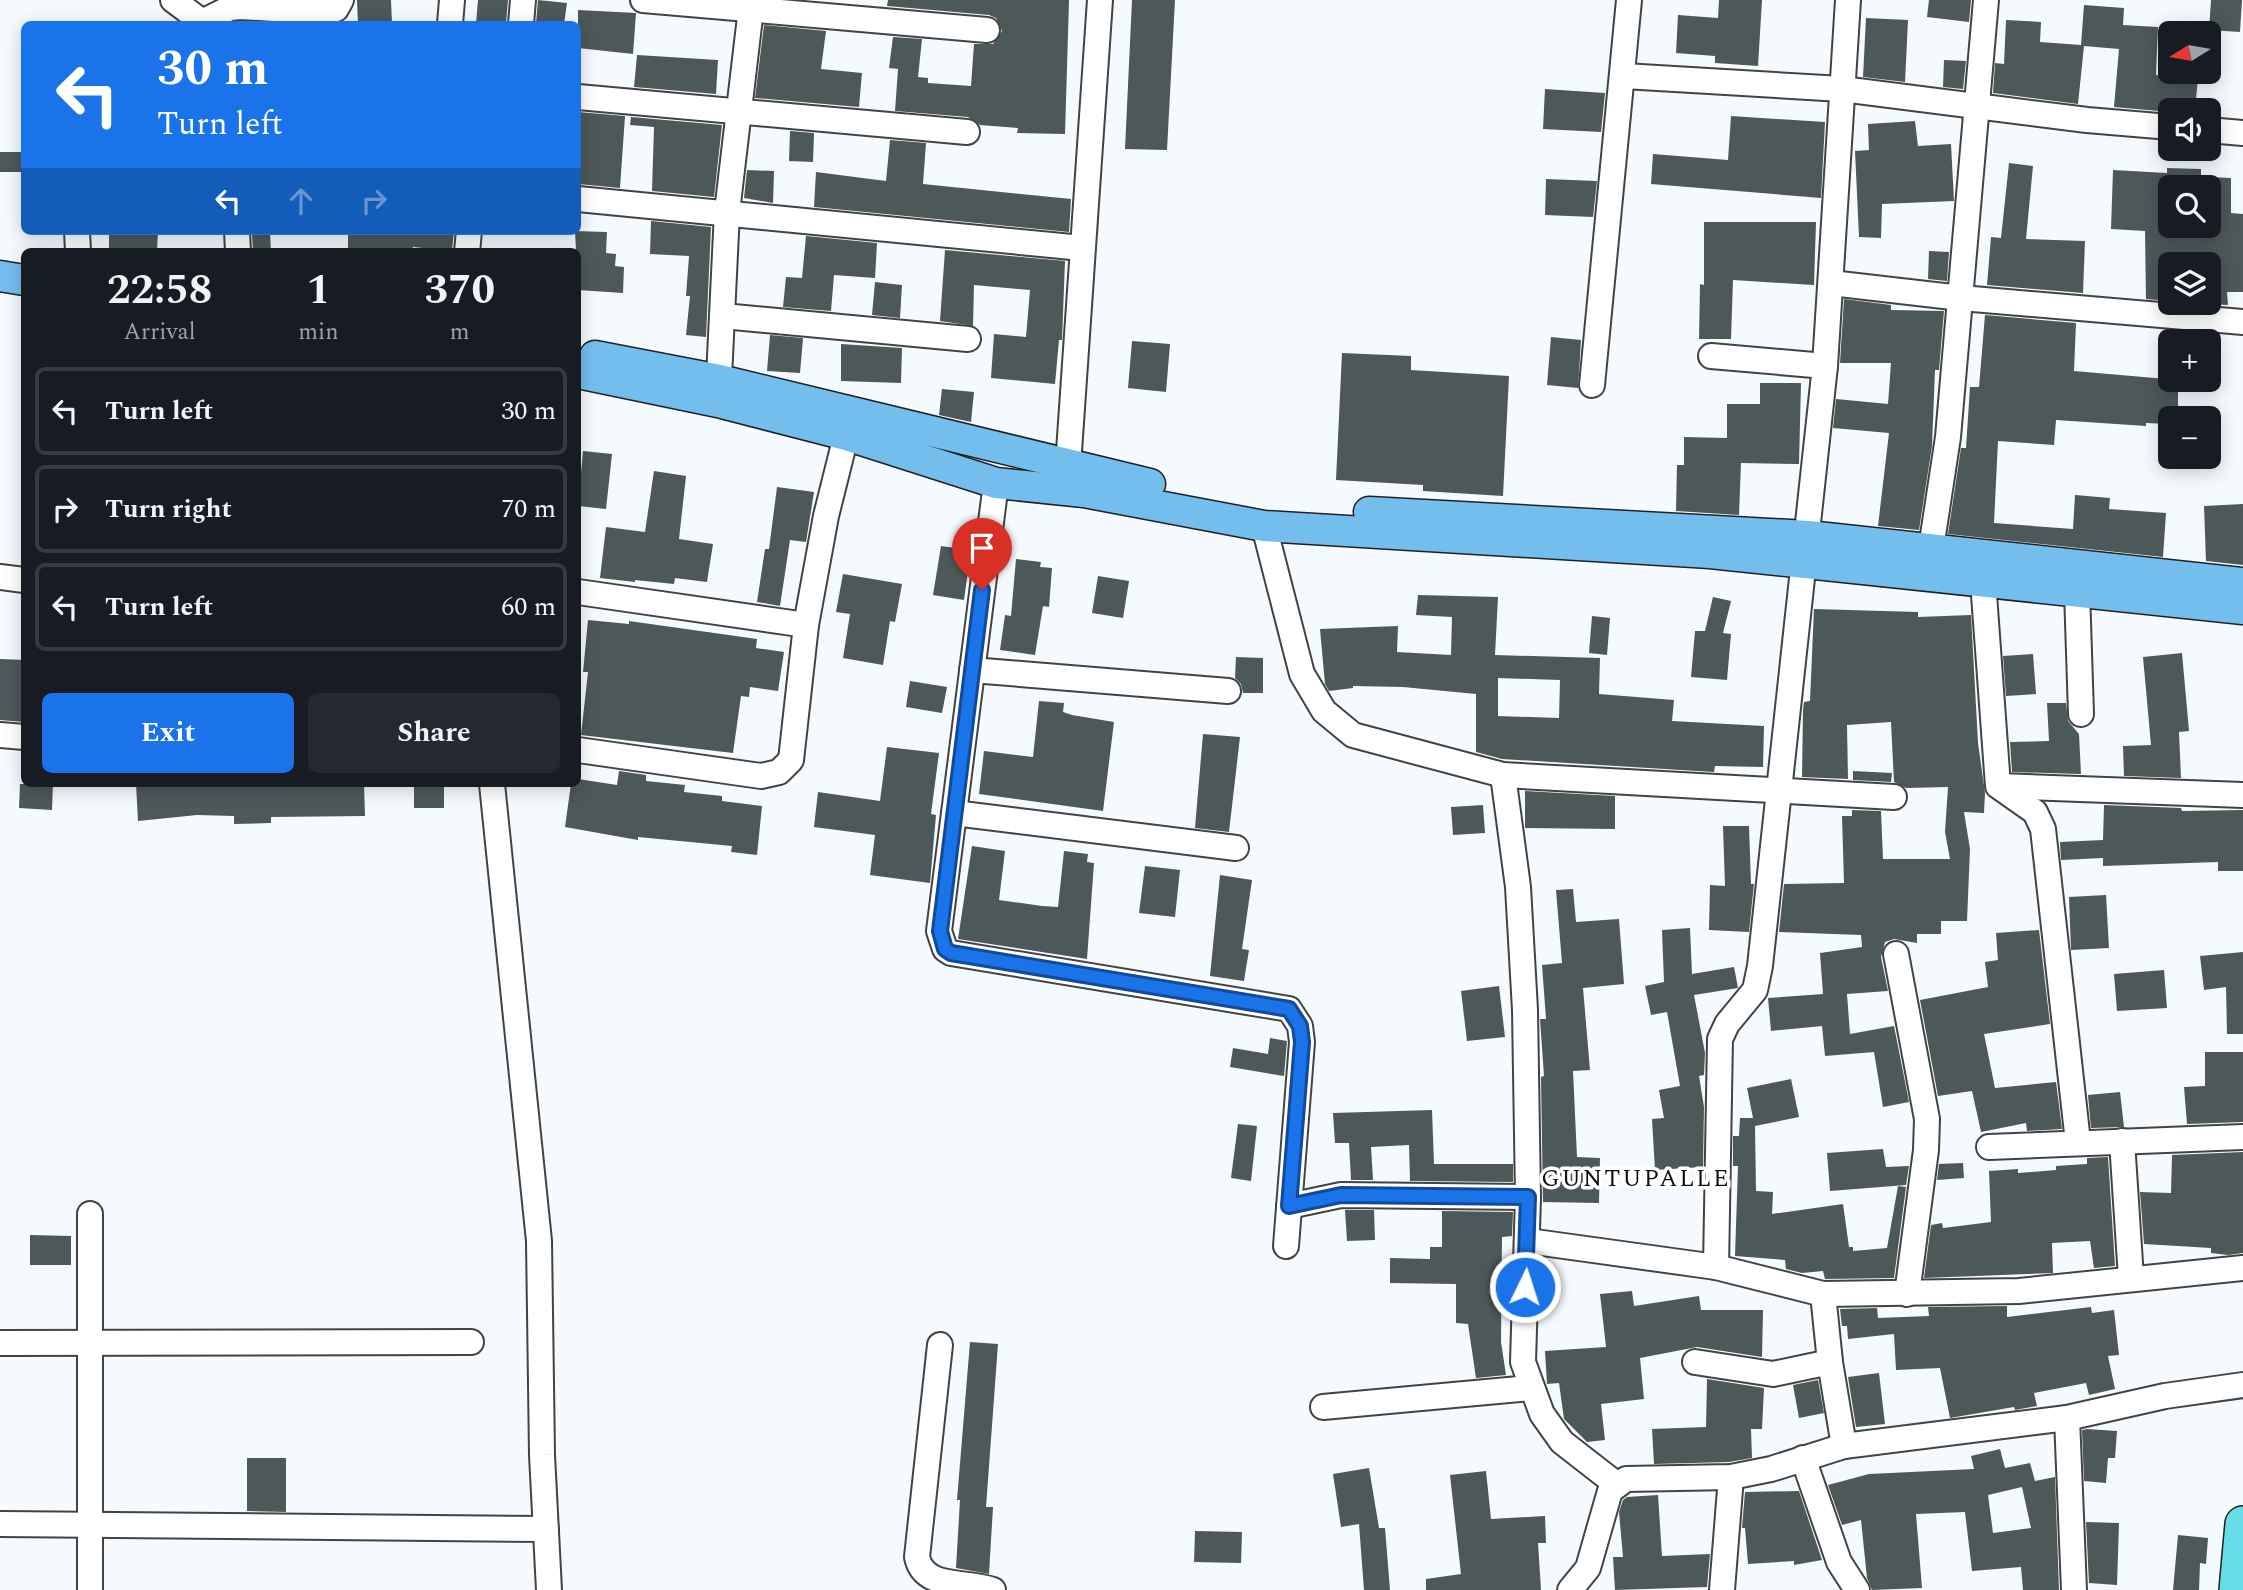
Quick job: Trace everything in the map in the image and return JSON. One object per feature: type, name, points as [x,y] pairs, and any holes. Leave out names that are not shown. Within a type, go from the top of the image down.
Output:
[{"type":"highway","points":[[2237,1590],[2243,1524]]},
{"type":"main road","points":[[0,259],[21,262]]},
{"type":"main road","points":[[0,276],[21,280]]},
{"type":"main road","points":[[581,353],[849,424],[1264,506],[1807,550],[1868,568],[1929,563],[2243,583]]},
{"type":"main road","points":[[581,373],[719,391]]},
{"type":"main road","points":[[849,424],[996,483],[1084,492],[1264,526],[1710,553],[1807,550]]},
{"type":"main road","points":[[1929,563],[1983,581],[2243,609]]},
{"type":"street","points":[[207,21],[240,7],[331,11],[341,4],[341,0]]},
{"type":"street","points":[[450,21],[452,0]]},
{"type":"street","points":[[521,21],[523,0]]},
{"type":"street","points":[[643,0],[752,5],[987,30]]},
{"type":"street","points":[[1068,466],[1100,0]]},
{"type":"street","points":[[1592,385],[1624,76],[1629,0]]},
{"type":"street","points":[[1716,1267],[1720,1039],[1727,1024],[1755,990],[1760,966],[1825,366],[1849,0]]},
{"type":"street","points":[[1929,563],[1948,437],[1986,0]]},
{"type":"street","points":[[172,1],[199,21]]},
{"type":"street","points":[[719,391],[727,212],[752,5]]},
{"type":"street","points":[[1624,76],[1842,89],[2158,126]]},
{"type":"street","points":[[581,97],[967,132]]},
{"type":"street","points":[[2221,131],[2243,133]]},
{"type":"street","points":[[581,199],[1082,248]]},
{"type":"street","points":[[1831,283],[1962,298],[2243,323]]},
{"type":"street","points":[[723,316],[968,339]]},
{"type":"street","points":[[1711,356],[1825,366]]},
{"type":"street","points":[[581,750],[761,776],[779,772],[791,760],[806,625],[826,516],[849,424]]},
{"type":"street","points":[[996,483],[940,931],[945,949],[951,953],[1277,1004],[1289,1009],[1296,1016],[1302,1042],[1286,1246]]},
{"type":"street","points":[[1264,526],[1302,674],[1324,711],[1353,735],[1503,775],[1894,797]]},
{"type":"street","points":[[0,577],[21,580]]},
{"type":"street","points":[[1983,581],[1998,786]]},
{"type":"street","points":[[2077,591],[2081,714]]},
{"type":"street","points":[[581,592],[806,625]]},
{"type":"street","points":[[972,670],[1228,691]]},
{"type":"street","points":[[0,735],[21,737]]},
{"type":"street","points":[[1503,775],[1517,887],[1522,955],[1528,1197],[1523,1362],[1530,1388],[1542,1414],[1562,1442],[1616,1484]]},
{"type":"street","points":[[1998,786],[2243,795]]},
{"type":"street","points":[[1998,786],[2035,812],[2043,829],[2078,1142]]},
{"type":"street","points":[[492,787],[538,1241],[541,1455],[539,1530],[549,1590]]},
{"type":"street","points":[[954,813],[1236,848]]},
{"type":"street","points":[[1896,954],[1927,1119],[1926,1150],[1907,1294]]},
{"type":"street","points":[[1989,1147],[2243,1137]]},
{"type":"street","points":[[2122,1141],[2132,1278]]},
{"type":"street","points":[[1289,1206],[1341,1195],[1528,1197]]},
{"type":"street","points":[[90,1214],[90,1590]]},
{"type":"street","points":[[1528,1241],[1716,1267],[1823,1294],[2019,1291],[2243,1268]]},
{"type":"street","points":[[1823,1294],[1830,1362],[1844,1446]]},
{"type":"street","points":[[0,1343],[471,1342]]},
{"type":"street","points":[[940,1345],[917,1557],[919,1567],[930,1580],[993,1590]]},
{"type":"street","points":[[1695,1362],[1773,1374],[1830,1362]]},
{"type":"street","points":[[1570,1590],[1588,1568],[1605,1502],[1616,1484],[1626,1479],[1731,1477],[1771,1469],[1844,1446],[2067,1418],[2165,1396],[2243,1384]]},
{"type":"street","points":[[1323,1407],[1530,1388]]},
{"type":"street","points":[[2067,1418],[2074,1590]]},
{"type":"street","points":[[1803,1458],[1839,1562],[1857,1590]]},
{"type":"street","points":[[1722,1590],[1731,1477]]},
{"type":"street","points":[[0,1524],[539,1530]]},
{"type":"building","points":[[357,0],[391,0],[392,21],[358,21]]},
{"type":"building","points":[[478,0],[508,0],[506,21],[476,21]]},
{"type":"building","points":[[538,0],[567,3],[564,21],[536,21]]},
{"type":"building","points":[[888,0],[1069,0],[1065,134],[1017,133],[1018,128],[980,125],[968,117],[895,111],[898,69],[889,68],[893,37],[922,39],[918,77],[928,78],[928,83],[971,86],[974,44],[993,44],[1002,31],[996,18],[989,15],[887,6]]},
{"type":"building","points":[[1132,0],[1175,0],[1167,150],[1125,149]]},
{"type":"building","points":[[1719,0],[1762,0],[1758,66],[1715,63],[1715,56],[1676,53],[1678,15],[1718,18]]},
{"type":"building","points":[[1929,0],[1971,0],[1969,22],[1927,17]]},
{"type":"building","points":[[2211,0],[2242,0],[2240,32],[2221,31],[2221,21],[2210,21]]},
{"type":"building","points":[[2084,5],[2124,8],[2123,25],[2158,27],[2158,84],[2197,84],[2196,98],[2158,98],[2158,111],[2114,107],[2119,49],[2084,46],[2078,104],[1993,93],[1995,63],[2004,64],[2006,20],[2041,22],[2040,42],[2081,45]]},
{"type":"building","points":[[578,10],[636,13],[633,54],[581,48],[581,21],[578,21]]},
{"type":"building","points":[[1866,18],[1908,20],[1905,82],[1863,77]]},
{"type":"building","points":[[764,25],[826,31],[821,69],[862,73],[859,107],[755,98]]},
{"type":"building","points":[[637,55],[718,60],[716,94],[634,87]]},
{"type":"building","points":[[1944,60],[1966,61],[1963,89],[1943,87]]},
{"type":"building","points":[[1545,89],[1605,93],[1601,132],[1543,129]]},
{"type":"building","points":[[581,112],[625,116],[620,188],[581,184]]},
{"type":"building","points":[[1731,116],[1825,122],[1821,198],[1651,184],[1653,154],[1728,160]]},
{"type":"building","points":[[631,117],[722,125],[714,197],[652,191],[654,127],[630,125]]},
{"type":"building","points":[[1915,121],[1918,146],[1951,144],[1954,201],[1882,204],[1881,238],[1859,237],[1855,151],[1869,150],[1868,124]]},
{"type":"building","points":[[790,131],[814,133],[813,162],[789,161]]},
{"type":"building","points":[[890,140],[926,143],[923,184],[1071,199],[1069,232],[814,207],[816,172],[886,181]]},
{"type":"building","points":[[0,152],[21,152],[21,172],[0,172]]},
{"type":"building","points":[[2009,163],[2033,166],[2026,239],[2085,241],[2083,293],[1987,285],[1991,237],[2001,238]]},
{"type":"building","points":[[2167,168],[2201,169],[2201,175],[2158,175],[2158,238],[2221,238],[2221,178],[2231,178],[2231,213],[2243,214],[2243,292],[2227,292],[2228,305],[2221,305],[2221,252],[2158,252],[2158,300],[2146,299],[2145,231],[2111,229],[2113,170],[2167,173]]},
{"type":"building","points":[[747,170],[774,171],[773,203],[744,198]]},
{"type":"building","points":[[1546,179],[1597,181],[1593,217],[1545,215]]},
{"type":"building","points":[[651,221],[711,227],[706,337],[686,335],[690,296],[686,296],[689,256],[650,254]]},
{"type":"building","points":[[1704,222],[1816,222],[1814,285],[1733,280],[1731,339],[1699,339],[1700,284],[1704,285]]},
{"type":"building","points":[[581,231],[607,232],[606,253],[616,254],[615,266],[624,267],[623,293],[581,290],[581,248],[576,248],[575,235],[581,235]]},
{"type":"building","points":[[109,235],[158,235],[157,248],[109,248]]},
{"type":"building","points":[[252,235],[270,235],[271,248],[253,248]]},
{"type":"building","points":[[348,235],[454,235],[452,248],[348,248]]},
{"type":"building","points":[[806,236],[877,243],[875,278],[834,275],[831,311],[783,307],[786,277],[802,278]]},
{"type":"building","points":[[945,250],[1065,261],[1062,340],[1059,340],[1055,384],[991,378],[994,334],[1026,337],[1030,290],[974,285],[973,326],[940,321]]},
{"type":"building","points":[[1929,251],[1949,252],[1947,281],[1928,279]]},
{"type":"building","points":[[875,282],[902,285],[900,318],[872,315]]},
{"type":"building","points":[[1844,299],[1891,305],[1891,310],[1944,311],[1939,370],[1935,370],[1932,446],[1919,530],[1878,526],[1889,433],[1833,428],[1836,399],[1888,404],[1891,363],[1840,363]]},
{"type":"building","points":[[1985,315],[2076,323],[2074,371],[2158,378],[2158,392],[2178,392],[2178,406],[2158,406],[2158,424],[2146,423],[2146,426],[2056,420],[2054,445],[1998,441],[1994,523],[2073,529],[2075,495],[2110,498],[2109,509],[2166,513],[2163,557],[1948,534],[1961,448],[1966,448],[1970,387],[1979,387]]},
{"type":"building","points":[[770,335],[803,338],[800,373],[767,371]]},
{"type":"building","points":[[1551,337],[1581,340],[1578,388],[1547,385]]},
{"type":"building","points":[[1132,341],[1170,344],[1166,392],[1128,388]]},
{"type":"building","points":[[841,344],[902,348],[901,383],[841,381]]},
{"type":"building","points":[[1342,353],[1411,356],[1411,370],[1509,376],[1503,496],[1423,491],[1423,485],[1336,480]]},
{"type":"building","points":[[1760,383],[1801,383],[1799,464],[1741,463],[1739,515],[1676,511],[1677,465],[1684,465],[1684,437],[1727,438],[1727,404],[1760,404]]},
{"type":"building","points":[[942,389],[974,392],[971,422],[939,415]]},
{"type":"building","points":[[583,451],[612,454],[606,509],[581,506]]},
{"type":"building","points":[[654,471],[686,476],[679,539],[713,544],[707,582],[675,578],[674,584],[600,578],[606,527],[645,532]]},
{"type":"building","points":[[777,487],[814,492],[806,542],[790,540],[780,606],[757,602],[765,549],[769,549]]},
{"type":"building","points":[[2243,504],[2243,565],[2206,561],[2204,506]]},
{"type":"building","points":[[941,546],[971,550],[964,600],[933,595]]},
{"type":"building","points":[[1016,559],[1041,562],[1040,567],[1052,568],[1049,607],[1043,606],[1035,655],[1000,650],[1005,615],[1011,616]]},
{"type":"building","points":[[843,574],[902,584],[895,622],[890,621],[883,665],[843,658],[850,614],[836,612]]},
{"type":"building","points":[[1098,576],[1129,581],[1123,618],[1092,613]]},
{"type":"building","points":[[1418,595],[1498,597],[1495,655],[1600,658],[1599,694],[1674,700],[1672,721],[1764,726],[1763,767],[1715,766],[1714,772],[1502,759],[1476,752],[1476,694],[1403,687],[1353,686],[1329,691],[1325,684],[1320,629],[1398,626],[1397,652],[1451,655],[1452,617],[1416,615]],"holes":[[[1498,678],[1560,680],[1559,718],[1498,716]]]},
{"type":"building","points":[[1713,597],[1731,601],[1723,633],[1731,634],[1727,680],[1691,677],[1695,631],[1705,631]]},
{"type":"building","points":[[1814,609],[1918,612],[1918,617],[1971,615],[1978,743],[1985,793],[1984,813],[1964,812],[1970,849],[1967,921],[1941,921],[1941,934],[1917,934],[1917,943],[1894,939],[1885,942],[1881,957],[1888,991],[1847,994],[1850,1034],[1894,1026],[1909,1102],[1883,1107],[1874,1052],[1825,1056],[1822,1026],[1771,1031],[1768,998],[1823,994],[1820,953],[1862,947],[1861,935],[1779,932],[1784,884],[1844,883],[1842,816],[1852,816],[1852,810],[1881,811],[1883,859],[1950,859],[1945,832],[1948,787],[1906,788],[1894,782],[1891,722],[1847,725],[1848,779],[1802,777],[1803,710],[1804,702],[1810,701]]},
{"type":"building","points":[[1592,616],[1610,618],[1607,655],[1589,653]]},
{"type":"building","points":[[588,620],[629,624],[629,621],[757,639],[756,648],[784,652],[778,691],[750,687],[749,697],[741,696],[733,753],[581,735],[588,672],[583,672]]},
{"type":"building","points":[[2182,653],[2189,731],[2179,732],[2181,778],[2124,776],[2123,746],[2151,745],[2143,657]]},
{"type":"building","points":[[2033,654],[2036,694],[2006,696],[2003,656]]},
{"type":"building","points":[[1236,657],[1263,658],[1263,693],[1243,693],[1241,684],[1235,678]]},
{"type":"building","points":[[0,659],[21,660],[21,722],[0,720]]},
{"type":"building","points":[[910,681],[947,687],[942,713],[906,707]]},
{"type":"building","points":[[1039,701],[1064,703],[1063,712],[1114,722],[1103,811],[979,794],[984,751],[1033,757]]},
{"type":"building","points":[[2047,703],[2066,703],[2068,721],[2079,734],[2081,774],[2012,772],[2010,742],[2049,741]]},
{"type":"building","points":[[1203,734],[1240,737],[1229,832],[1195,828]]},
{"type":"building","points":[[887,747],[939,753],[931,814],[936,815],[930,883],[870,875],[875,835],[814,827],[818,792],[880,801]]},
{"type":"building","points":[[619,771],[646,775],[646,781],[685,785],[684,792],[722,796],[722,801],[762,806],[757,855],[731,852],[732,846],[638,837],[638,840],[565,827],[571,787],[581,787],[581,779],[617,785]]},
{"type":"building","points":[[1853,771],[1892,773],[1891,782],[1853,780]]},
{"type":"building","points":[[20,784],[21,787],[53,787],[52,810],[19,808]]},
{"type":"building","points":[[136,787],[364,787],[365,816],[271,817],[271,823],[234,824],[234,816],[197,815],[138,821]]},
{"type":"building","points":[[414,787],[444,787],[444,808],[414,808]]},
{"type":"building","points":[[1525,791],[1615,796],[1615,829],[1525,828]]},
{"type":"building","points":[[1483,805],[1485,833],[1453,835],[1451,807]]},
{"type":"building","points":[[2104,805],[2181,808],[2182,811],[2243,810],[2243,871],[2218,871],[2218,862],[2103,866],[2103,858],[2061,860],[2060,842],[2103,840]]},
{"type":"building","points":[[1723,826],[1749,826],[1751,884],[1754,884],[1749,932],[1709,930],[1710,885],[1725,886]]},
{"type":"building","points":[[972,846],[1005,851],[999,900],[1042,906],[1058,907],[1064,851],[1088,854],[1087,862],[1094,863],[1087,959],[958,939]]},
{"type":"building","points":[[1145,866],[1180,870],[1175,917],[1139,913]]},
{"type":"building","points":[[1220,875],[1252,880],[1242,949],[1249,950],[1244,981],[1210,976]]},
{"type":"building","points":[[1573,889],[1576,922],[1619,919],[1624,984],[1583,988],[1590,1070],[1573,1071],[1577,1157],[1600,1158],[1599,1203],[1543,1202],[1541,1077],[1544,1076],[1540,1019],[1546,1019],[1542,965],[1562,963],[1556,890]]},
{"type":"building","points":[[2106,895],[2109,948],[2071,950],[2069,897]]},
{"type":"building","points":[[1690,928],[1692,974],[1734,967],[1738,988],[1694,995],[1705,1053],[1704,1075],[1699,1076],[1704,1107],[1703,1167],[1655,1170],[1652,1119],[1664,1118],[1659,1090],[1680,1086],[1667,1012],[1651,1015],[1645,986],[1664,982],[1662,930]]},
{"type":"building","points":[[2039,930],[2050,1024],[1984,1034],[1995,1088],[2056,1082],[2062,1129],[2027,1131],[2026,1123],[1981,1132],[1972,1091],[1938,1096],[1920,1000],[1988,987],[1985,962],[1998,960],[1996,933]]},
{"type":"building","points":[[2243,952],[2243,1034],[2227,1034],[2226,987],[2204,990],[2200,956]]},
{"type":"building","points":[[2164,970],[2167,1008],[2117,1011],[2114,974]]},
{"type":"building","points":[[1499,986],[1505,1037],[1467,1041],[1461,991]]},
{"type":"building","points":[[1270,1038],[1287,1041],[1284,1076],[1230,1067],[1233,1048],[1268,1054]]},
{"type":"building","points":[[2205,1052],[2243,1052],[2243,1122],[2187,1124],[2184,1087],[2205,1086]]},
{"type":"building","points":[[1791,1079],[1799,1117],[1755,1126],[1756,1191],[1773,1192],[1772,1214],[1843,1204],[1849,1247],[1853,1247],[1853,1251],[1887,1248],[1898,1186],[1906,1187],[1894,1278],[1825,1279],[1823,1271],[1802,1273],[1786,1269],[1785,1260],[1735,1256],[1738,1166],[1733,1166],[1733,1136],[1739,1136],[1740,1118],[1753,1118],[1747,1088]]},
{"type":"building","points":[[2120,1092],[2124,1127],[2091,1128],[2088,1095]]},
{"type":"building","points":[[1432,1110],[1434,1164],[1513,1164],[1513,1182],[1410,1181],[1409,1145],[1371,1147],[1373,1180],[1351,1180],[1349,1143],[1335,1143],[1333,1113]]},
{"type":"building","points":[[1238,1124],[1257,1126],[1251,1181],[1231,1178]]},
{"type":"building","points":[[1883,1149],[1886,1167],[1909,1166],[1906,1185],[1830,1191],[1827,1153]]},
{"type":"building","points":[[2243,1152],[2243,1253],[2228,1255],[2211,1253],[2211,1248],[2144,1244],[2140,1192],[2171,1193],[2172,1155]]},
{"type":"building","points":[[2108,1157],[2115,1266],[2094,1268],[2090,1241],[2052,1243],[2053,1273],[1924,1278],[1931,1225],[1942,1223],[1943,1228],[1991,1222],[1989,1171],[2018,1169],[2018,1173],[2056,1170],[2056,1166],[2087,1164],[2087,1158]]},
{"type":"building","points":[[1963,1163],[1964,1178],[1937,1180],[1939,1164]]},
{"type":"building","points":[[1345,1210],[1374,1210],[1375,1240],[1347,1241]]},
{"type":"building","points":[[1442,1211],[1513,1212],[1512,1236],[1502,1237],[1501,1342],[1506,1375],[1476,1378],[1468,1324],[1456,1323],[1456,1284],[1390,1283],[1390,1258],[1430,1259],[1430,1247],[1442,1247]]},
{"type":"building","points":[[30,1235],[71,1236],[71,1265],[30,1265]]},
{"type":"building","points":[[1632,1291],[1634,1306],[1699,1296],[1701,1310],[1763,1310],[1762,1357],[1697,1347],[1640,1358],[1644,1399],[1601,1404],[1605,1440],[1587,1442],[1564,1419],[1559,1383],[1547,1384],[1545,1351],[1606,1347],[1600,1294]]},
{"type":"building","points":[[2007,1306],[2007,1317],[2091,1307],[2092,1313],[2114,1310],[2119,1355],[2108,1356],[2115,1389],[2089,1395],[2086,1383],[2034,1393],[2037,1406],[2015,1410],[2014,1407],[1950,1418],[1940,1368],[1896,1370],[1894,1334],[1848,1339],[1847,1326],[1842,1326],[1840,1309],[1877,1308],[1878,1318],[1929,1316],[1928,1307]]},
{"type":"building","points":[[970,1342],[998,1344],[986,1507],[993,1507],[989,1574],[956,1568],[960,1500],[957,1500]]},
{"type":"building","points":[[1879,1373],[1885,1424],[1856,1427],[1848,1377]]},
{"type":"building","points":[[1707,1379],[1764,1388],[1762,1429],[1751,1429],[1752,1458],[1729,1462],[1654,1464],[1652,1429],[1706,1427]]},
{"type":"building","points":[[1818,1380],[1824,1413],[1799,1418],[1793,1385]]},
{"type":"building","points":[[2082,1430],[2117,1431],[2115,1458],[2108,1458],[2106,1483],[2084,1481]]},
{"type":"building","points":[[2000,1449],[2005,1468],[2030,1463],[2035,1481],[2055,1477],[2059,1590],[2023,1590],[2021,1567],[1972,1571],[1965,1512],[1916,1514],[1922,1588],[1872,1590],[1867,1578],[1861,1520],[1842,1525],[1828,1485],[1869,1474],[1974,1469],[1971,1456]],"holes":[[[2022,1487],[2031,1528],[1993,1533],[1988,1495]]]},
{"type":"building","points":[[247,1458],[286,1458],[286,1512],[247,1511]]},
{"type":"building","points":[[1369,1468],[1379,1528],[1385,1528],[1390,1590],[1364,1590],[1359,1524],[1341,1527],[1333,1474]]},
{"type":"building","points":[[1486,1471],[1491,1519],[1545,1516],[1546,1543],[1538,1543],[1541,1590],[1426,1590],[1426,1579],[1461,1574],[1450,1475]]},
{"type":"building","points":[[1799,1491],[1822,1560],[1794,1565],[1794,1561],[1748,1564],[1745,1528],[1742,1528],[1745,1492]]},
{"type":"building","points":[[1658,1495],[1662,1556],[1710,1554],[1707,1587],[1615,1590],[1613,1557],[1623,1557],[1619,1512],[1623,1500],[1627,1497]]},
{"type":"building","points":[[2086,1522],[2119,1523],[2117,1585],[2089,1583]]},
{"type":"building","points":[[1195,1531],[1242,1532],[1241,1563],[1194,1562]]},
{"type":"building","points":[[2178,1535],[2208,1538],[2206,1564],[2200,1563],[2199,1590],[2173,1590]]},
{"type":"district","name":"GUNTUPALLE","points":[[1636,1179]]},
{"type":"route","points":[[982,590],[940,931],[945,949],[951,953],[1277,1004],[1289,1009],[1300,1026],[1302,1042],[1289,1206],[1341,1195],[1528,1197],[1525,1287]]}]
